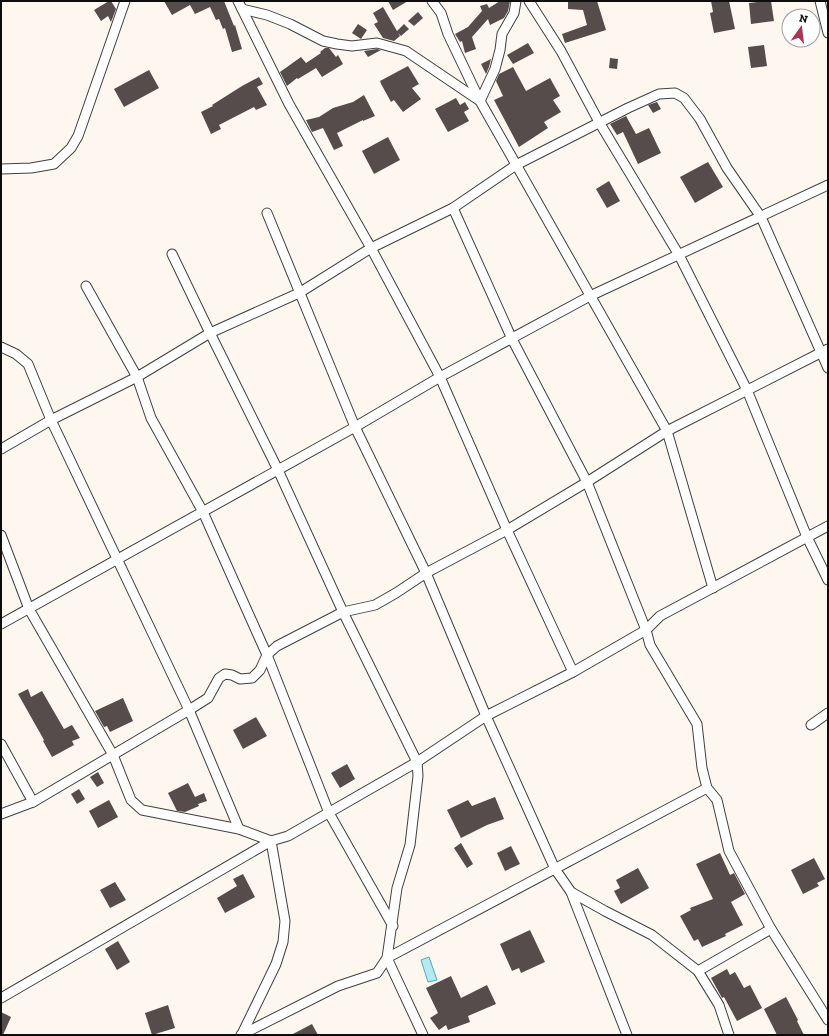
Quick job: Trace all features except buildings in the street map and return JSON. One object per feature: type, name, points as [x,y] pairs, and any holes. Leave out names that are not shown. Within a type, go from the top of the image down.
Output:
[{"type":"street","points":[[1,169],[31,168],[54,164],[71,148],[78,136],[125,1]]},
{"type":"street","points":[[432,1],[441,13],[448,34],[480,101],[667,431],[714,588]]},
{"type":"street","points":[[480,101],[495,69],[502,34],[514,13],[516,1]]},
{"type":"street","points":[[529,1],[561,51],[599,122],[679,255],[747,390],[808,537],[828,580]]},
{"type":"street","points":[[820,1],[828,33]]},
{"type":"street","points":[[240,5],[290,24],[322,41],[352,46],[377,43],[406,51],[480,101]]},
{"type":"street","points":[[240,5],[289,104],[371,248],[440,377],[507,530],[574,672]]},
{"type":"street","points":[[1,449],[51,420],[137,377],[210,333],[300,293],[371,248],[453,208],[516,165],[599,122],[659,94],[675,92],[684,98],[700,119],[727,168],[760,217],[824,350],[828,368]]},
{"type":"street","points":[[1,624],[355,427],[440,377],[590,296],[828,185]]},
{"type":"street","points":[[453,208],[512,338],[587,482],[646,630],[650,645],[697,724],[702,768],[707,788],[717,800],[729,851],[771,929],[828,1020]]},
{"type":"street","points":[[267,213],[355,427],[426,573],[486,716],[555,869],[571,892],[627,1035]]},
{"type":"street","points":[[172,254],[278,470],[343,612],[417,762],[418,776],[410,844],[397,888],[388,958],[423,1035]]},
{"type":"street","points":[[86,286],[137,377],[151,418],[203,512],[267,654],[329,813],[393,926]]},
{"type":"street","points":[[1,347],[16,354],[28,364],[51,420],[189,710],[240,829]]},
{"type":"street","points":[[1,814],[33,802],[189,710],[208,698],[219,678],[225,674],[232,675],[240,679],[252,678],[260,670],[267,654],[277,646],[343,612],[375,605],[426,573],[507,530],[587,482],[667,431],[824,350]]},
{"type":"street","points":[[1,998],[271,841],[288,836],[417,762],[486,716],[574,672],[646,630],[660,616],[828,526]]},
{"type":"street","points":[[1,535],[29,609],[113,755],[131,800],[142,810],[240,829],[271,841]]},
{"type":"street","points":[[811,725],[828,713]]},
{"type":"street","points":[[1,744],[33,802]]},
{"type":"street","points":[[242,1035],[338,986],[377,973],[388,958],[707,788]]},
{"type":"street","points":[[242,1035],[276,964],[283,942],[285,921],[271,841]]},
{"type":"street","points":[[571,892],[652,935],[698,971],[719,1005],[729,1035]]},
{"type":"street","points":[[698,971],[771,929]]},
{"type":"water","points":[[429,957],[437,980],[428,982],[421,960]]}]
